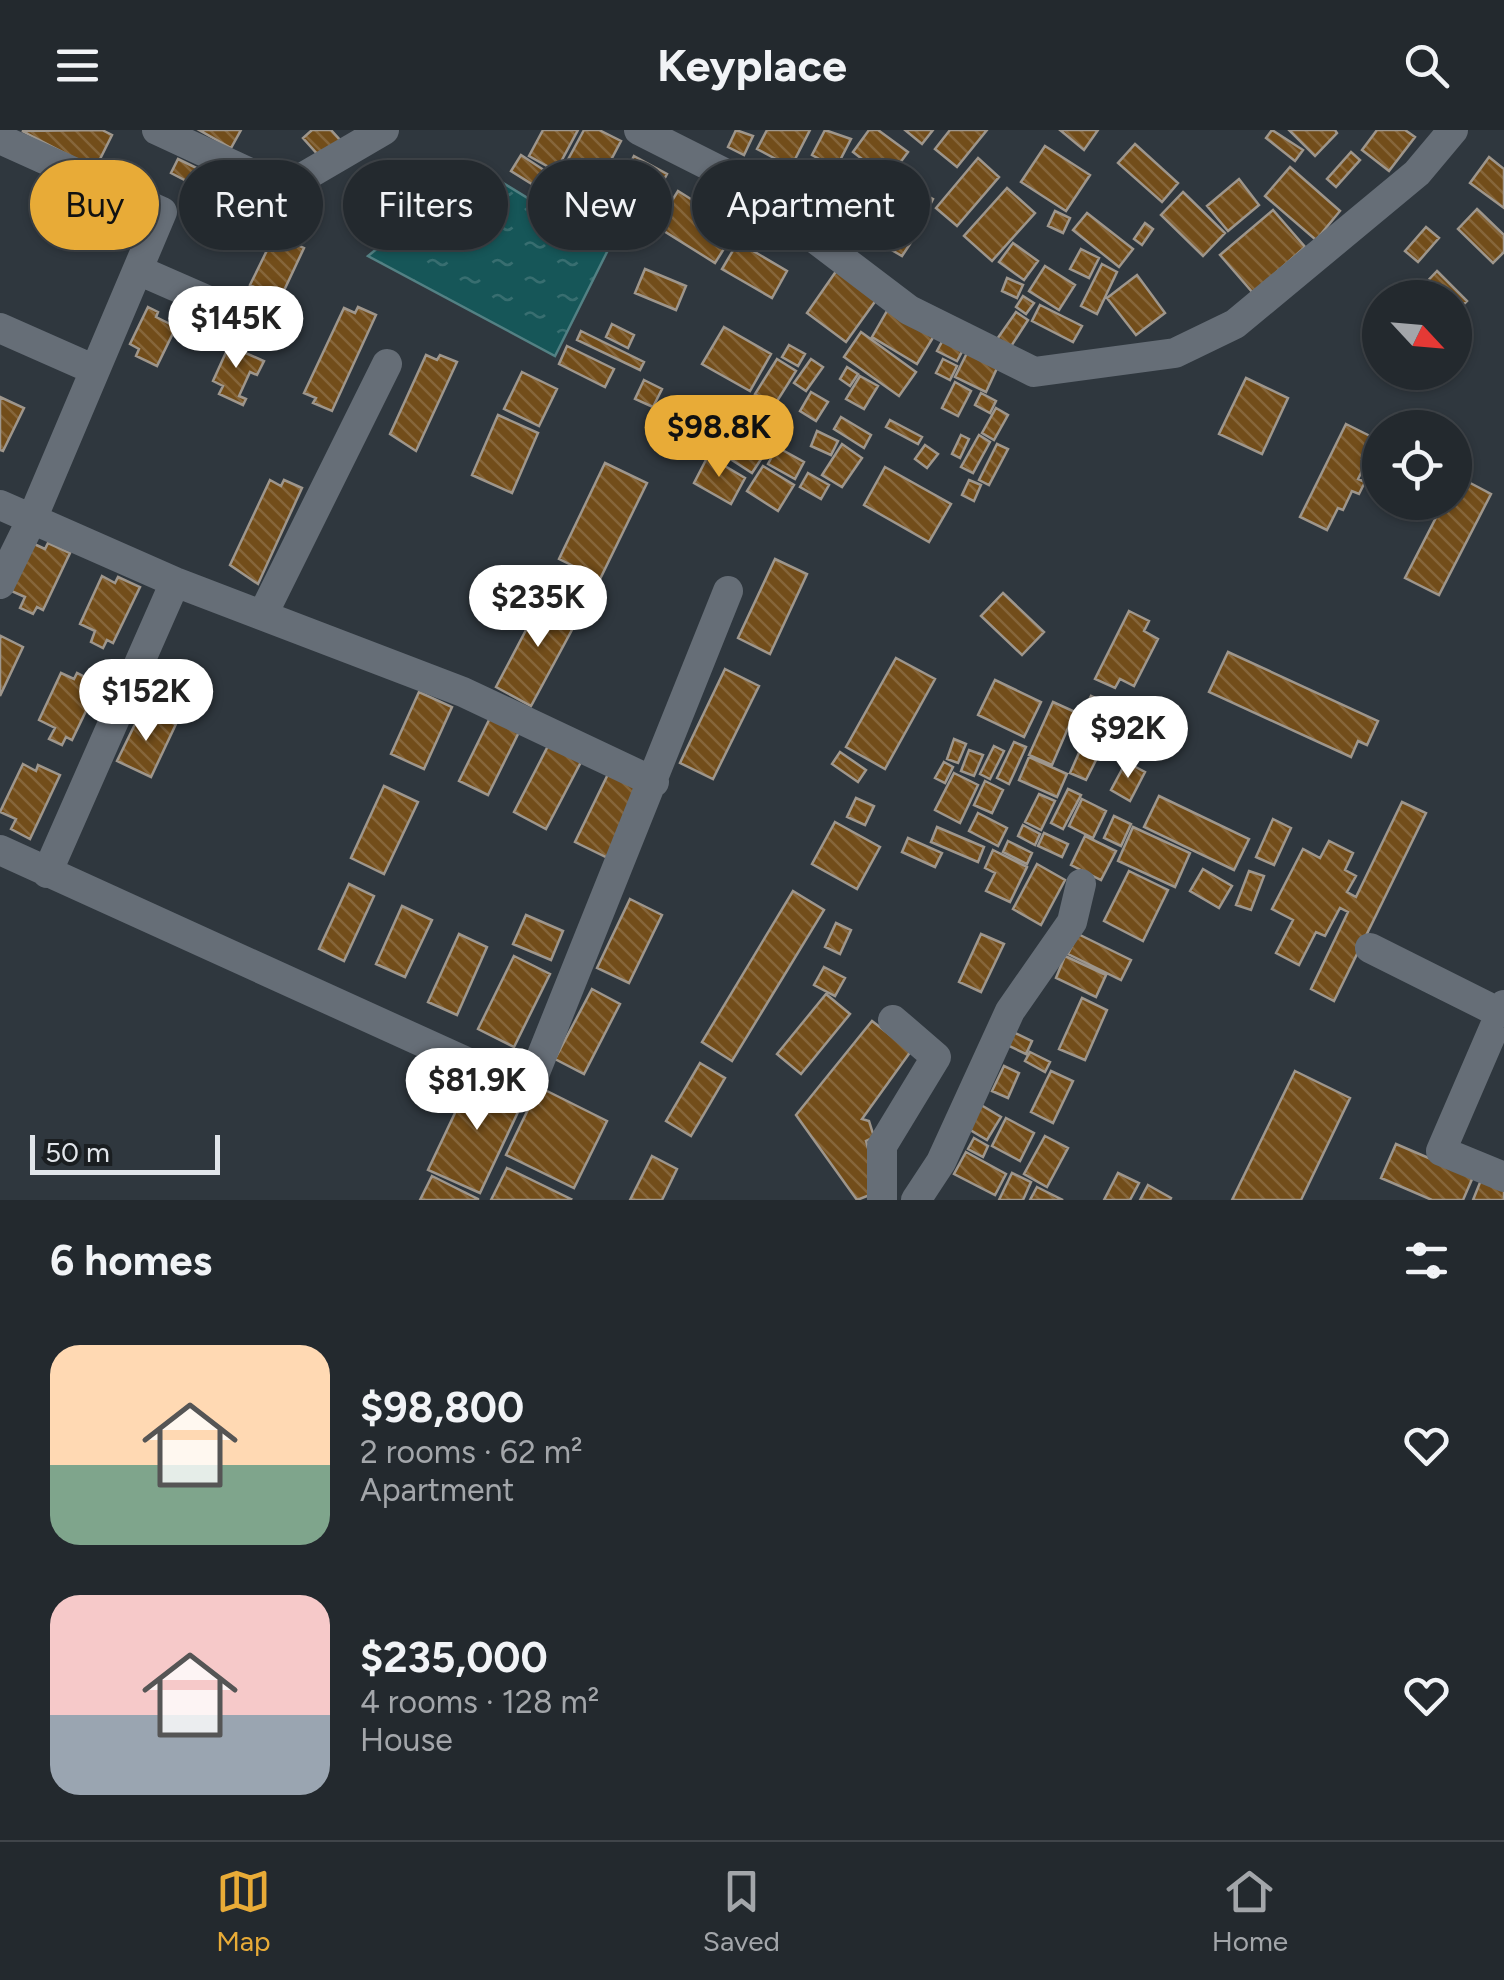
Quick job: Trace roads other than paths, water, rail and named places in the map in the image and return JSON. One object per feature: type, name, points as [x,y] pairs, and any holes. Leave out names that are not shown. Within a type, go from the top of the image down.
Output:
[{"type":"street","points":[[157,130],[276,185],[295,182],[384,130]]},
{"type":"street","points":[[639,130],[738,180],[910,310],[1034,372],[1175,353],[1236,324],[1417,173],[1453,130]]},
{"type":"street","points":[[0,138],[162,212],[32,519],[0,584]]},
{"type":"street","points":[[138,270],[266,326]]},
{"type":"street","points":[[0,328],[95,370]]},
{"type":"street","points":[[262,614],[386,364]]},
{"type":"street","points":[[0,505],[176,582],[463,692],[654,782]]},
{"type":"street","points":[[46,874],[176,582]]},
{"type":"street","points":[[0,850],[528,1090],[728,591]]},
{"type":"street","points":[[916,1200],[941,1162],[1010,1011],[1072,922],[1081,884]]},
{"type":"street","points":[[1370,948],[1502,1009],[1440,1152],[1504,1177]]},
{"type":"street","points":[[882,1200],[882,1146],[936,1057],[893,1020]]},
{"type":"water","points":[[508,186],[528,198],[528,250],[608,250],[555,356],[368,256],[375,250],[508,250]]}]
